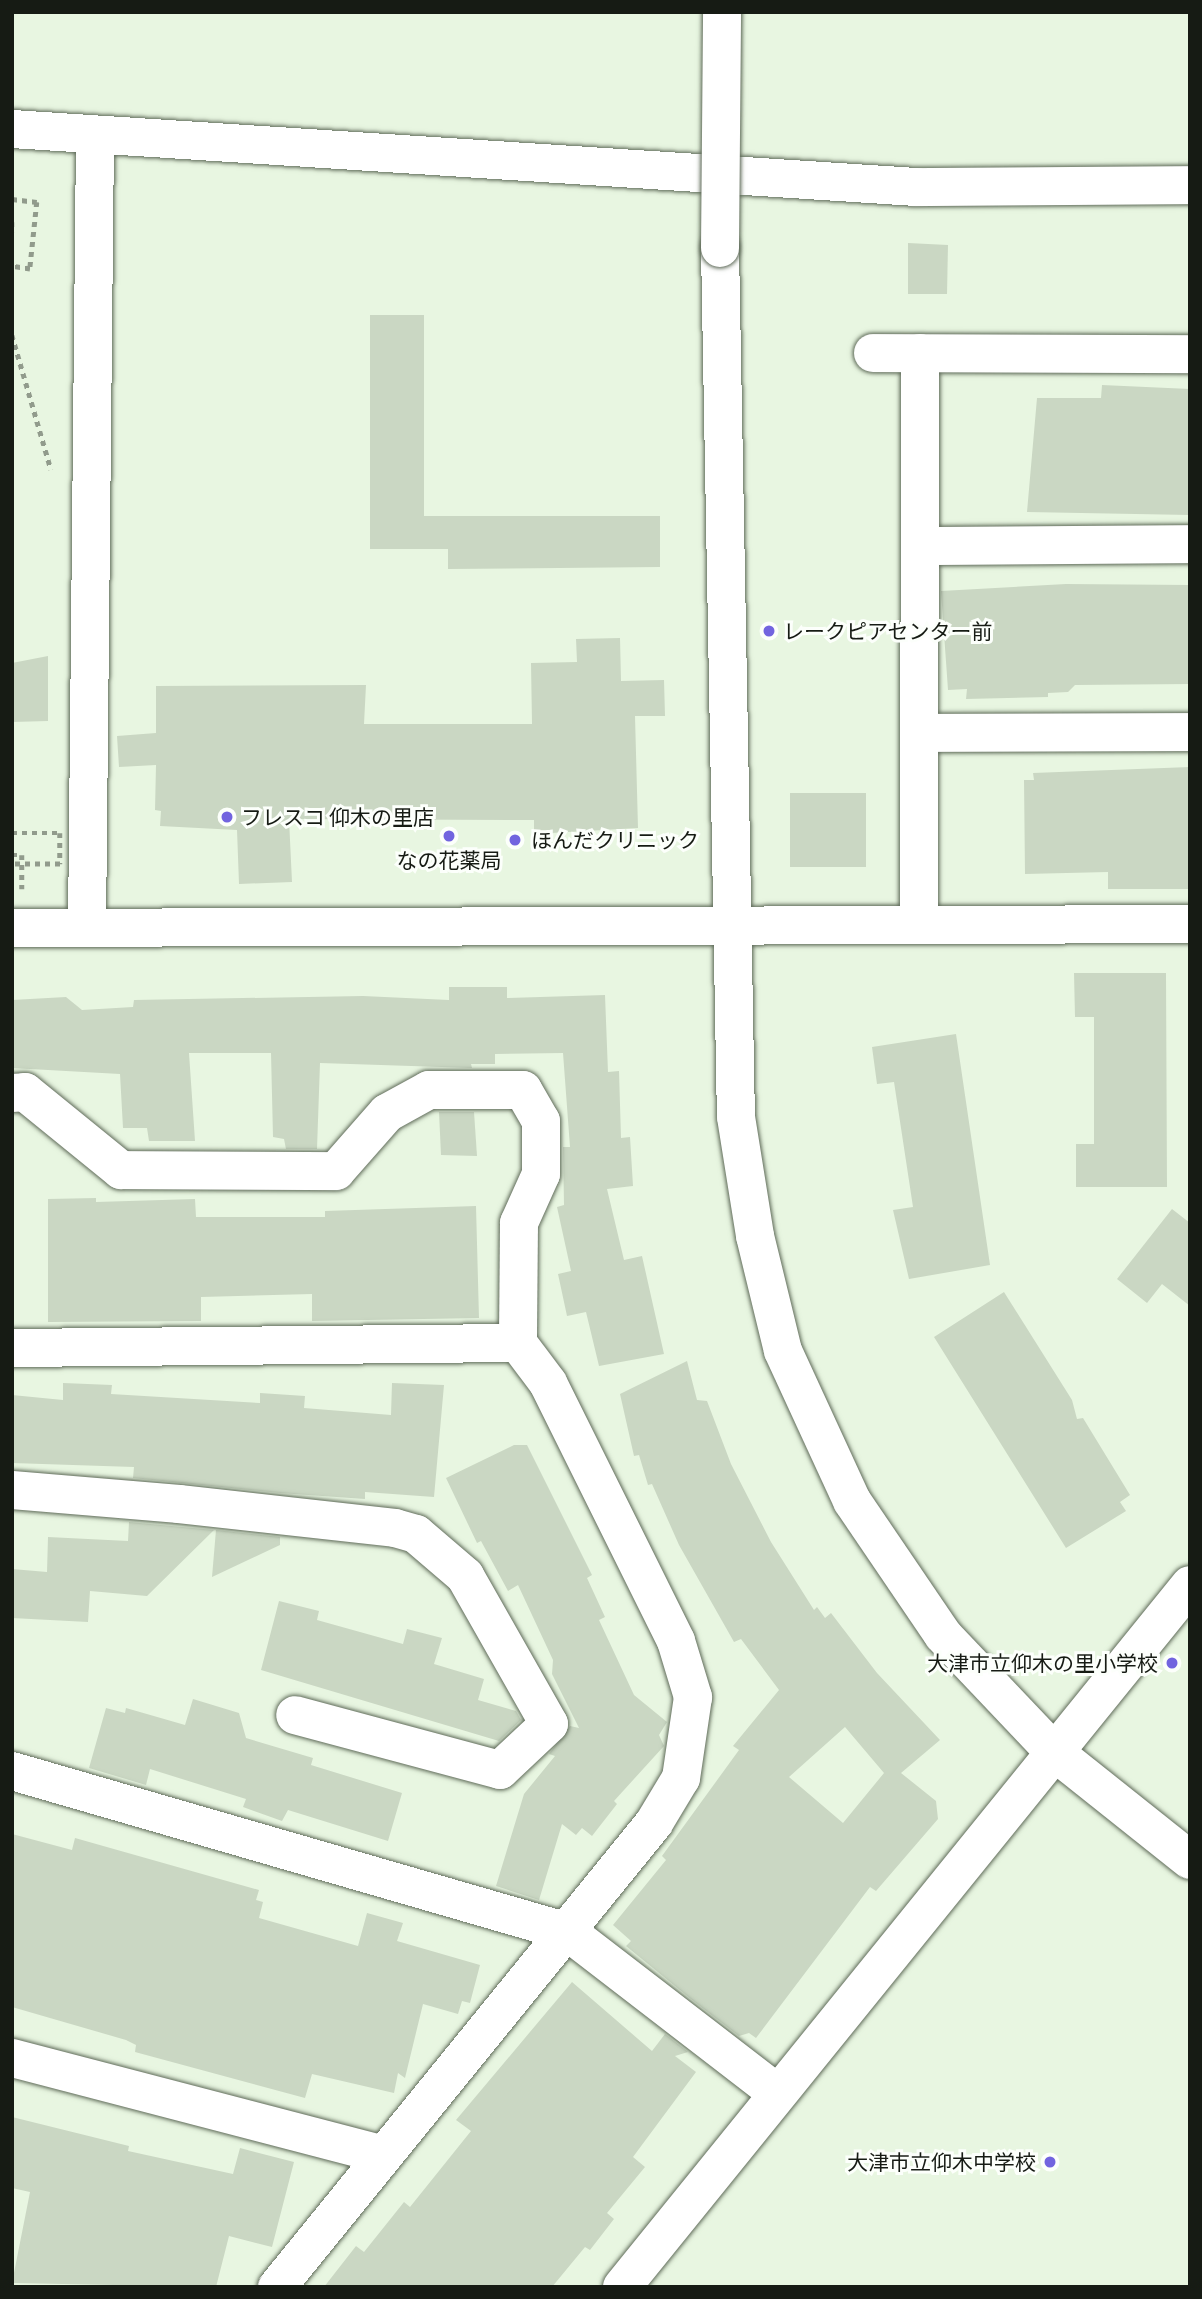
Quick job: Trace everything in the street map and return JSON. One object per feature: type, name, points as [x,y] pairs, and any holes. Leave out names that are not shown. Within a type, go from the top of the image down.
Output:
[{"type":"street","points":[[722,12],[720,248],[736,1117],[755,1236],[783,1351],[852,1501],[943,1635],[1053,1751],[1190,1860]]},
{"type":"street","points":[[12,130],[916,187],[1190,185]]},
{"type":"street","points":[[87,928],[95,137]]},
{"type":"street","points":[[873,353],[1190,355]]},
{"type":"street","points":[[919,925],[920,353]]},
{"type":"street","points":[[921,546],[1190,544]]},
{"type":"street","points":[[919,733],[1190,733]]},
{"type":"street","points":[[12,928],[1190,924]]},
{"type":"street","points":[[12,1093],[25,1093],[121,1170],[337,1171],[387,1113],[429,1090],[523,1090],[541,1121],[541,1174],[519,1223],[518,1343],[548,1383],[676,1641],[693,1697],[681,1777],[638,1845],[277,2287]]},
{"type":"street","points":[[12,1348],[518,1343]]},
{"type":"street","points":[[12,1490],[206,1507],[395,1528],[416,1534],[464,1576],[549,1724],[500,1770],[295,1715]]},
{"type":"street","points":[[622,2287],[776,2092],[1190,1585]]},
{"type":"street","points":[[12,1771],[568,1932],[776,2092]]},
{"type":"street","points":[[12,2058],[384,2155]]},
{"type":"path","points":[[12,200],[37,202],[30,269],[12,267]]},
{"type":"path","points":[[12,222],[12,232]]},
{"type":"path","points":[[12,335],[52,475]]},
{"type":"path","points":[[12,833],[60,833],[60,864],[12,864]]},
{"type":"path","points":[[12,855],[22,855]]},
{"type":"building","points":[[908,243],[948,245],[947,294],[908,294]]},
{"type":"building","points":[[370,315],[424,315],[424,516],[660,516],[660,567],[448,569],[448,549],[370,549]]},
{"type":"building","points":[[1102,385],[1190,389],[1190,515],[1027,512],[1037,398],[1101,398]]},
{"type":"building","points":[[1066,584],[1190,585],[1190,684],[1075,685],[1068,692],[1048,693],[1048,697],[966,699],[967,689],[948,690],[941,591]]},
{"type":"building","points":[[620,638],[621,681],[664,680],[665,716],[635,716],[638,828],[534,834],[534,820],[289,819],[292,882],[239,884],[237,830],[160,826],[161,811],[155,810],[156,765],[119,767],[117,736],[156,733],[156,686],[366,685],[364,724],[532,724],[531,663],[577,662],[576,639]]},
{"type":"building","points":[[48,656],[48,721],[12,722],[12,663]]},
{"type":"building","points":[[1190,767],[1190,889],[1108,889],[1108,872],[1025,874],[1024,780],[1034,780],[1033,773]]},
{"type":"building","points":[[790,793],[866,793],[866,867],[790,867]]},
{"type":"building","points":[[1074,973],[1166,973],[1167,1187],[1076,1187],[1076,1144],[1094,1144],[1094,1017],[1075,1017]]},
{"type":"building","points":[[449,987],[507,987],[507,998],[605,995],[608,1072],[619,1071],[621,1138],[630,1137],[633,1186],[607,1189],[624,1260],[642,1256],[664,1354],[599,1366],[586,1312],[567,1316],[558,1274],[571,1271],[557,1207],[564,1205],[563,1147],[570,1147],[563,1053],[495,1054],[495,1064],[471,1064],[472,1068],[320,1063],[317,1149],[286,1149],[284,1139],[273,1137],[271,1053],[189,1053],[195,1141],[149,1141],[147,1128],[123,1128],[120,1074],[12,1068],[12,1000],[66,997],[82,1010],[133,1007],[134,1000],[363,996],[449,1000]]},
{"type":"building","points":[[956,1034],[990,1265],[909,1279],[893,1210],[913,1207],[894,1082],[877,1084],[872,1047]]},
{"type":"building","points":[[439,1112],[474,1112],[477,1156],[441,1155]]},
{"type":"building","points":[[96,1198],[96,1202],[195,1199],[196,1217],[325,1217],[325,1211],[476,1206],[479,1318],[312,1321],[312,1294],[201,1297],[201,1321],[48,1322],[48,1199]]},
{"type":"building","points":[[1172,1209],[1190,1223],[1190,1306],[1162,1284],[1147,1303],[1117,1279]]},
{"type":"building","points":[[1004,1292],[1072,1400],[1077,1419],[1083,1418],[1130,1495],[1120,1502],[1126,1511],[1066,1548],[934,1337]]},
{"type":"building","points":[[687,1361],[697,1400],[707,1401],[731,1464],[771,1542],[814,1610],[817,1607],[825,1618],[831,1613],[877,1673],[940,1740],[901,1773],[936,1801],[938,1819],[876,1891],[870,1887],[756,2038],[749,2033],[739,2036],[691,1999],[626,1946],[631,1941],[613,1925],[666,1860],[662,1856],[739,1750],[733,1746],[779,1690],[741,1639],[734,1642],[679,1545],[652,1484],[648,1485],[639,1455],[634,1456],[620,1394]],"holes":[[[845,1727],[884,1773],[843,1823],[789,1777]]]},
{"type":"building","points":[[63,1383],[112,1385],[111,1394],[260,1403],[260,1393],[305,1396],[304,1408],[391,1415],[392,1383],[444,1385],[434,1497],[365,1492],[365,1499],[280,1493],[133,1478],[134,1467],[12,1463],[12,1395],[63,1400]]},
{"type":"building","points":[[514,1445],[527,1445],[592,1575],[587,1578],[605,1617],[599,1620],[634,1695],[667,1722],[659,1735],[664,1746],[614,1801],[617,1804],[592,1836],[582,1828],[576,1835],[562,1824],[539,1900],[496,1886],[524,1794],[555,1756],[549,1754],[570,1726],[579,1728],[552,1674],[553,1660],[518,1585],[508,1591],[481,1541],[477,1543],[446,1478]]},
{"type":"building","points":[[129,1522],[214,1530],[147,1596],[90,1591],[88,1622],[12,1618],[12,1569],[47,1572],[48,1537],[128,1541]]},
{"type":"building","points":[[216,1530],[280,1537],[280,1545],[212,1577]]},
{"type":"building","points":[[279,1601],[319,1611],[317,1620],[403,1644],[407,1629],[442,1638],[434,1664],[484,1679],[478,1700],[516,1711],[521,1720],[499,1741],[261,1670]]},
{"type":"building","points":[[193,1699],[239,1713],[246,1738],[313,1758],[311,1765],[402,1793],[388,1841],[288,1810],[282,1821],[243,1807],[246,1799],[150,1769],[146,1785],[89,1768],[106,1708],[125,1713],[126,1708],[185,1725]]},
{"type":"building","points":[[12,1834],[72,1850],[75,1838],[259,1890],[256,1900],[263,1902],[259,1918],[358,1946],[367,1913],[403,1923],[397,1941],[480,1965],[470,2003],[462,2001],[458,2014],[423,2004],[405,2078],[398,2073],[394,2093],[312,2074],[305,2098],[135,2052],[136,2045],[126,2040],[12,2007]]},
{"type":"building","points":[[572,1982],[652,2051],[665,2034],[688,2052],[675,2056],[696,2072],[633,2157],[645,2167],[607,2213],[614,2219],[590,2250],[585,2247],[552,2287],[324,2287],[356,2246],[364,2252],[404,2202],[410,2207],[471,2131],[456,2120]]},
{"type":"building","points":[[12,2117],[129,2146],[128,2151],[233,2174],[240,2148],[294,2162],[272,2247],[229,2236],[216,2287],[12,2283],[30,2192],[12,2188]]},
{"type":"place","name":"レークピアセンター前","points":[[769,631]]},
{"type":"place","name":"フレスコ 仰木の里店","points":[[227,817]]},
{"type":"place","name":"なの花薬局","points":[[449,836]]},
{"type":"place","name":"ほんだクリニック","points":[[515,840]]},
{"type":"place","name":"大津市立仰木の里小学校","points":[[1172,1663]]},
{"type":"place","name":"大津市立仰木中学校","points":[[1050,2162]]}]
